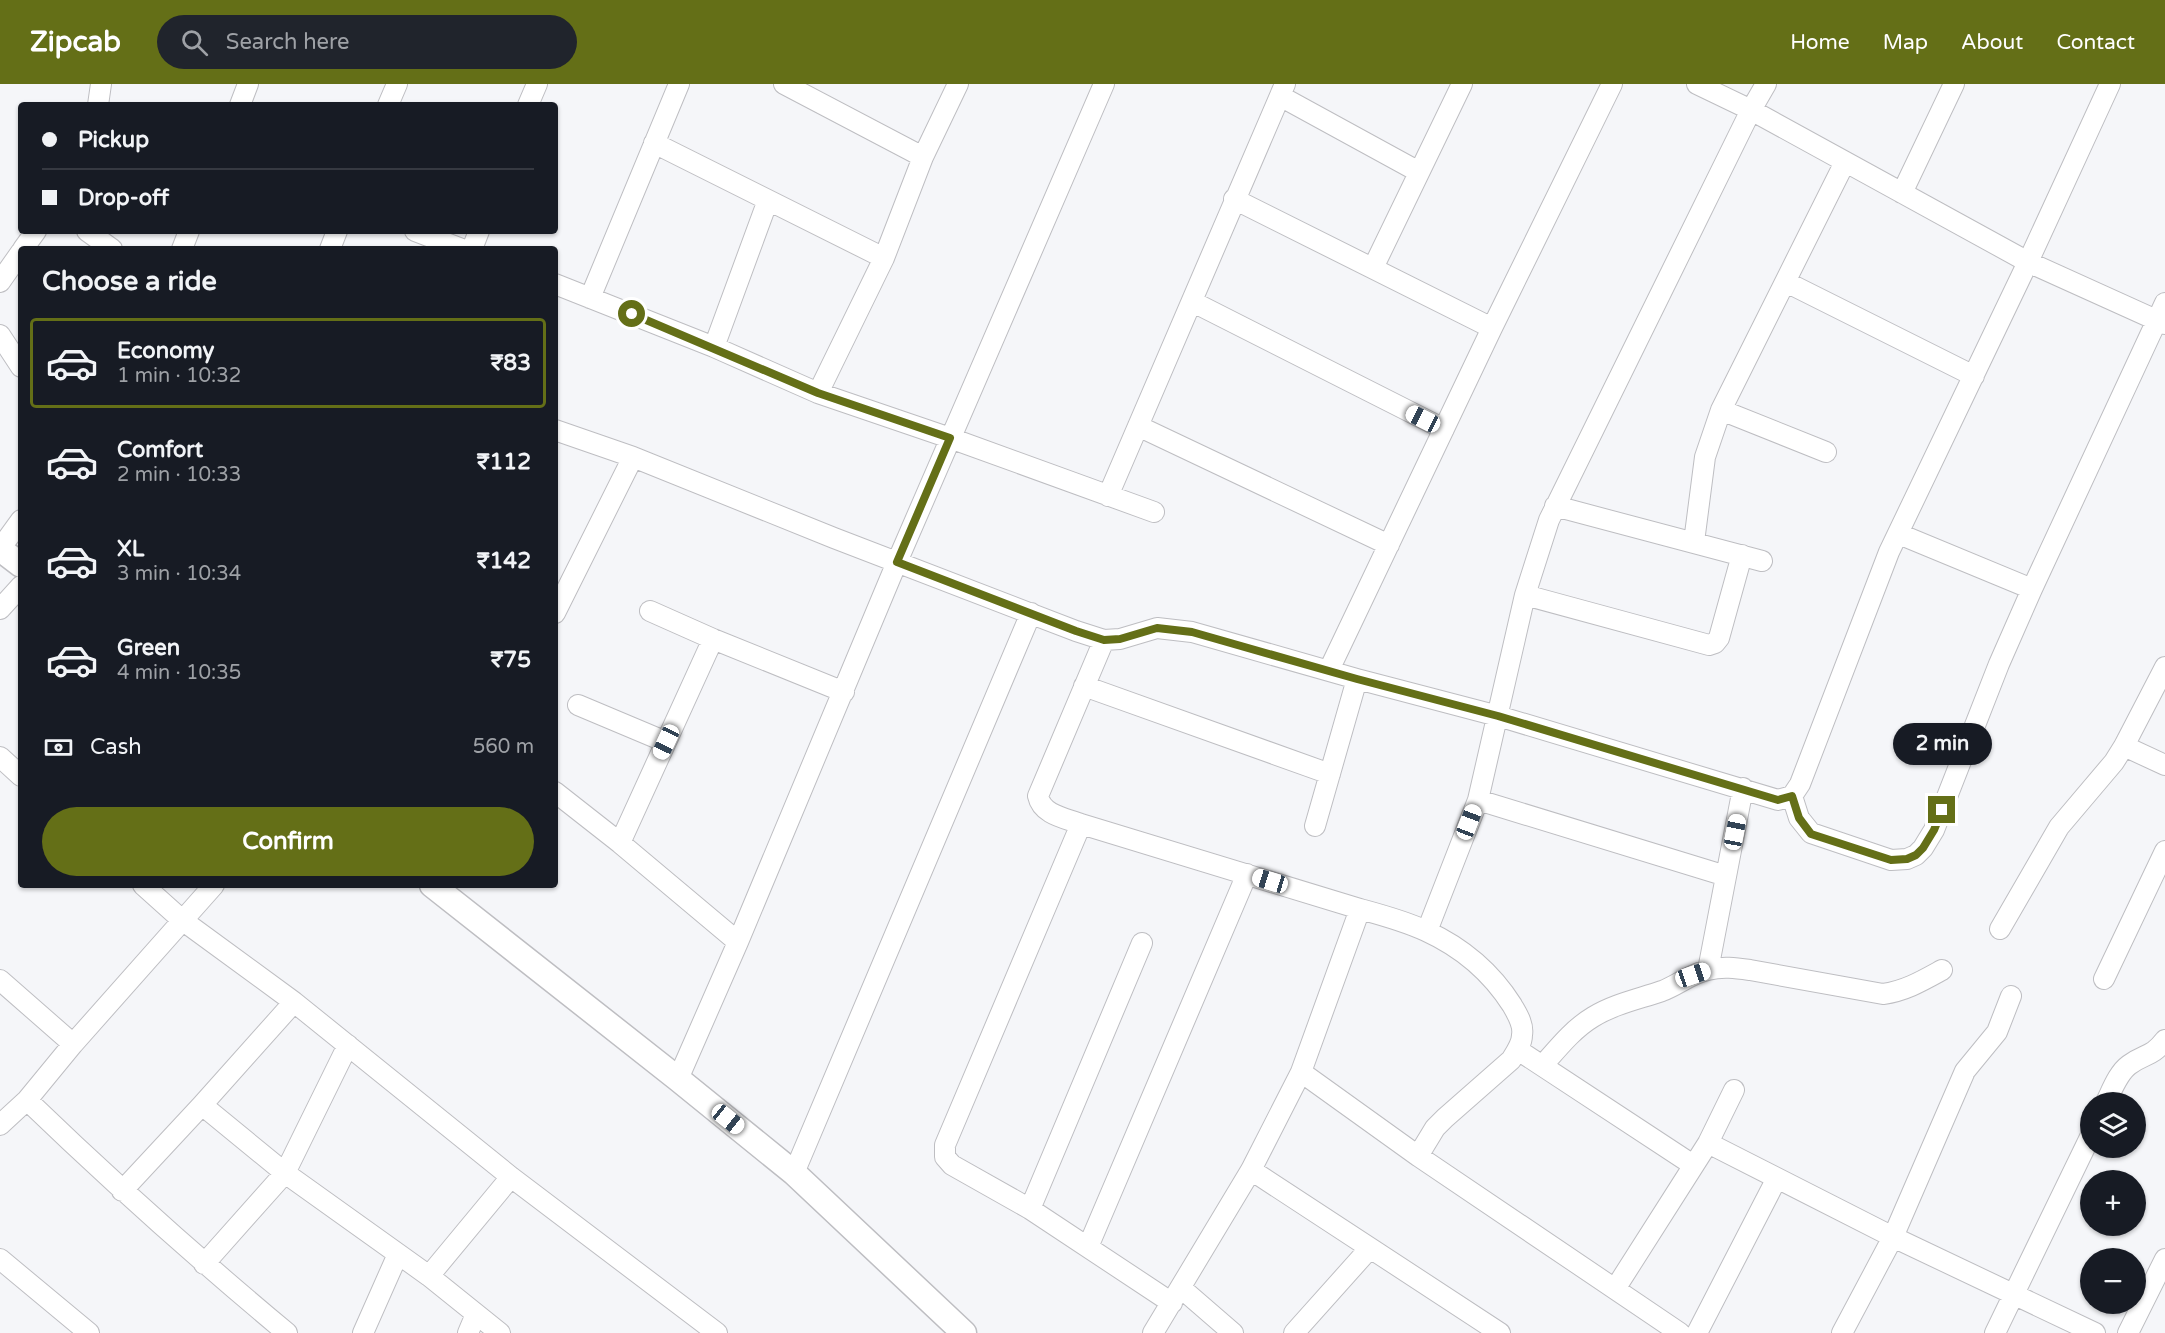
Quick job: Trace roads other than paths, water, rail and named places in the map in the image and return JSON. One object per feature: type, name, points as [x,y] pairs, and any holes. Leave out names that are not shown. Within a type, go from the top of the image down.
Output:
[{"type":"street","points":[[98,102],[101,84]]},
{"type":"street","points":[[241,102],[248,84]]},
{"type":"street","points":[[389,102],[397,84]]},
{"type":"street","points":[[529,102],[537,84]]},
{"type":"street","points":[[590,298],[679,84]]},
{"type":"street","points":[[784,84],[923,157]]},
{"type":"street","points":[[818,393],[884,258],[923,157],[958,84]]},
{"type":"street","points":[[678,1078],[738,942],[950,438],[1104,84]]},
{"type":"street","points":[[1329,670],[1492,328],[1612,84]]},
{"type":"street","points":[[1697,84],[1751,110],[2028,262],[2162,316],[2032,589],[1999,664],[1934,830],[1916,855],[1907,859],[1891,860],[1811,834],[1799,818],[1792,796],[1808,766],[1889,552],[2028,262],[2110,84]]},
{"type":"street","points":[[1427,931],[1478,800],[1535,557],[1555,506],[1766,84]]},
{"type":"street","points":[[1902,193],[1954,84]]},
{"type":"street","points":[[1373,268],[1460,85]]},
{"type":"street","points":[[1108,496],[1282,90],[1419,172]]},
{"type":"street","points":[[654,143],[884,258]]},
{"type":"street","points":[[1694,542],[1705,458],[1721,410],[1845,162]]},
{"type":"street","points":[[1234,199],[1492,328]]},
{"type":"street","points":[[714,347],[768,200]]},
{"type":"street","points":[[91,234],[108,246]]},
{"type":"street","points":[[423,234],[454,246]]},
{"type":"street","points":[[0,282],[18,257]]},
{"type":"street","points":[[1786,282],[1974,376]]},
{"type":"street","points":[[558,285],[714,347],[818,393],[1154,512]]},
{"type":"street","points":[[1193,302],[1444,429]]},
{"type":"street","points":[[0,335],[18,362]]},
{"type":"street","points":[[1721,410],[1826,452]]},
{"type":"street","points":[[1138,426],[1389,545]]},
{"type":"street","points":[[558,431],[633,457],[897,562],[1104,640],[1120,639],[1157,628],[1173,629],[1498,716],[1778,800],[1792,796]]},
{"type":"street","points":[[558,607],[633,457]]},
{"type":"street","points":[[1555,506],[1762,561]]},
{"type":"street","points":[[18,524],[0,549],[18,563]]},
{"type":"street","points":[[1899,534],[2032,589]]},
{"type":"street","points":[[1525,596],[1708,645],[1715,643],[1719,638],[1742,555]]},
{"type":"street","points":[[0,609],[18,589]]},
{"type":"street","points":[[650,610],[713,639],[844,692]]},
{"type":"street","points":[[794,1173],[1031,613]]},
{"type":"street","points":[[620,843],[713,639]]},
{"type":"street","points":[[1104,640],[1038,796],[1040,805],[1047,811],[1081,824],[1396,919],[1427,931],[1469,957],[1490,975],[1520,1018],[1523,1034],[1518,1050],[1511,1060],[1445,1118],[1418,1156]]},
{"type":"street","points":[[2001,929],[2059,827],[2114,762],[2165,667]]},
{"type":"street","points":[[1315,826],[1357,679]]},
{"type":"street","points":[[1084,686],[1330,774]]},
{"type":"street","points":[[578,705],[666,742]]},
{"type":"street","points":[[2124,746],[2165,765]]},
{"type":"street","points":[[0,757],[18,773]]},
{"type":"street","points":[[1708,970],[1743,788]]},
{"type":"street","points":[[558,794],[738,942]]},
{"type":"street","points":[[1478,800],[1726,876]]},
{"type":"street","points":[[1081,824],[945,1145],[945,1157],[952,1165],[1176,1295],[1233,1333]]},
{"type":"street","points":[[2104,979],[2165,851]]},
{"type":"street","points":[[1088,1246],[1247,874]]},
{"type":"street","points":[[146,888],[182,920],[294,1002],[511,1177],[717,1333]]},
{"type":"street","points":[[0,1125],[27,1100],[73,1044],[211,888]]},
{"type":"street","points":[[436,888],[678,1078],[794,1173],[964,1333]]},
{"type":"street","points":[[1153,1333],[1251,1170],[1301,1072],[1360,909]]},
{"type":"street","points":[[1030,1209],[1142,943]]},
{"type":"street","points":[[1543,1065],[1576,1029],[1593,1017],[1609,1008],[1660,991],[1708,970],[1728,967],[1883,994],[1898,992],[1913,986],[1941,970]]},
{"type":"street","points":[[0,980],[73,1044]]},
{"type":"street","points":[[1842,1333],[1893,1237],[1965,1071],[1997,1032],[2011,996]]},
{"type":"street","points":[[122,1191],[294,1002]]},
{"type":"street","points":[[2111,1092],[2118,1077],[2128,1065],[2155,1053],[2165,1040]]},
{"type":"street","points":[[204,1264],[285,1173],[348,1045]]},
{"type":"street","points":[[1518,1050],[1693,1165]]},
{"type":"street","points":[[1301,1072],[1418,1156],[1680,1333]]},
{"type":"street","points":[[1615,1289],[1708,1143],[1734,1090]]},
{"type":"street","points":[[27,1100],[122,1191],[204,1264],[265,1325],[287,1333]]},
{"type":"street","points":[[202,1105],[285,1173],[429,1276],[500,1333]]},
{"type":"street","points":[[1708,1143],[1893,1237],[2095,1333]]},
{"type":"street","points":[[1995,1333],[2080,1158]]},
{"type":"street","points":[[1251,1170],[1500,1333]]},
{"type":"street","points":[[429,1276],[511,1177]]},
{"type":"street","points":[[1697,1333],[1777,1178]]},
{"type":"street","points":[[1294,1333],[1371,1248]]},
{"type":"street","points":[[363,1333],[398,1254]]},
{"type":"street","points":[[0,1259],[89,1333]]},
{"type":"street","points":[[2128,1333],[2165,1259]]},
{"type":"street","points":[[468,1333],[476,1314]]}]
